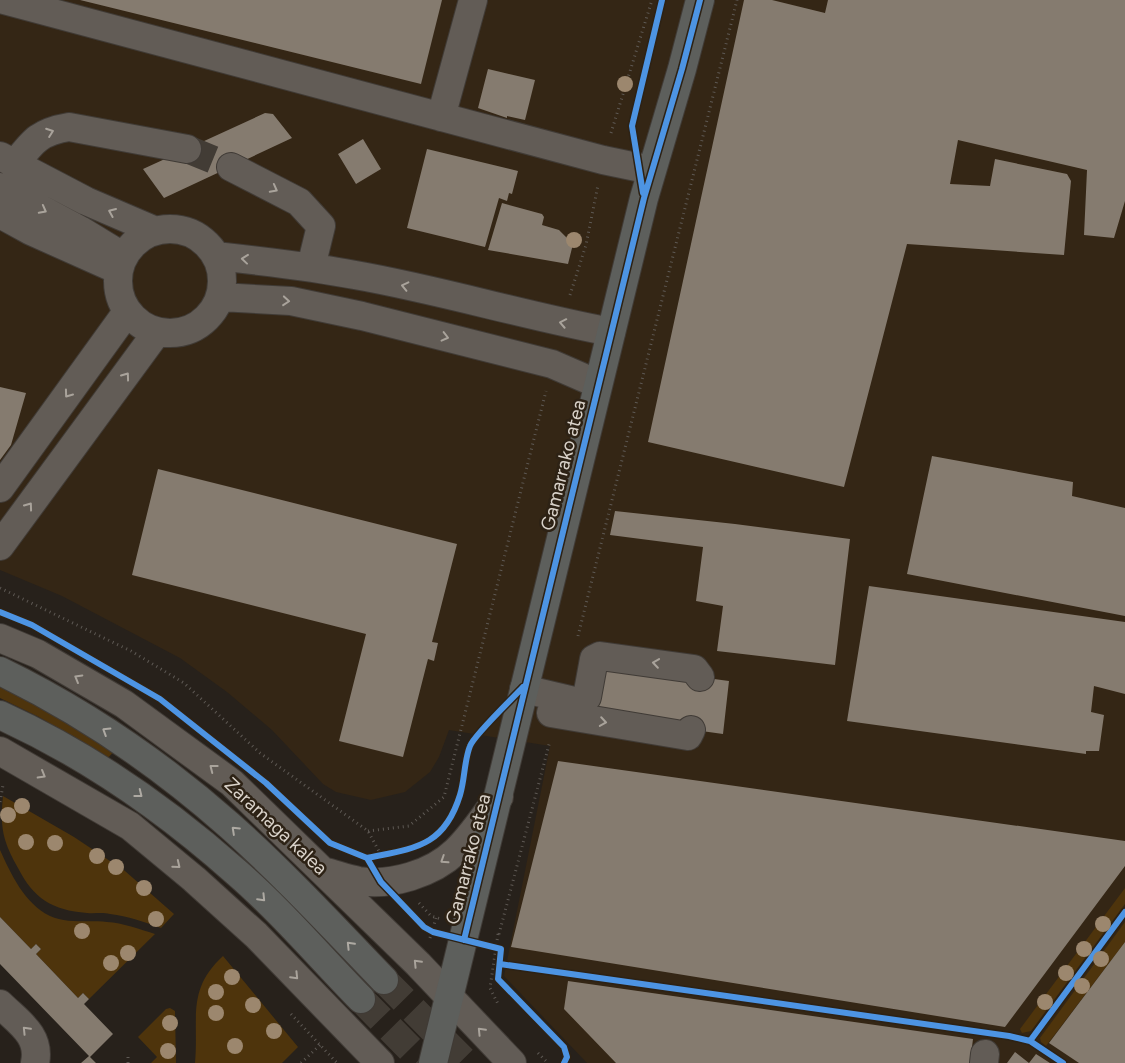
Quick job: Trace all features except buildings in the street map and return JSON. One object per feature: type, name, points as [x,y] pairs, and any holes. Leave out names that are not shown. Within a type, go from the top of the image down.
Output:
[{"type":"main road","name":"Gamarrako atea","points":[[433,1063],[651,170],[683,66],[700,0]]},
{"type":"main road","name":"Zaramaga kalea","points":[[0,671],[61,704],[112,735],[169,776],[228,824],[302,895],[384,980]]},
{"type":"main road","points":[[0,714],[37,732],[129,786],[185,829],[237,872],[361,999]]},
{"type":"street","points":[[4,0],[603,160],[651,170]]},
{"type":"street","points":[[441,116],[473,0]]},
{"type":"street","points":[[156,231],[86,201],[8,160],[35,139],[51,130],[69,127],[187,149]]},
{"type":"street","points":[[231,167],[299,202],[320,226],[311,267]]},
{"type":"street","points":[[0,187],[80,230],[121,264]]},
{"type":"street","points":[[0,214],[31,230],[121,264]]},
{"type":"street","points":[[174,229],[190,233],[205,243],[216,256],[222,276],[220,297],[213,312],[202,323],[188,330],[173,334],[158,332],[136,321],[127,312],[120,299],[118,285],[121,264],[137,240],[156,231],[174,229]]},
{"type":"street","points":[[216,256],[311,267],[357,275],[561,323],[611,332]]},
{"type":"street","points":[[220,297],[291,301],[362,316],[552,364],[598,384]]},
{"type":"street","points":[[0,488],[127,312]]},
{"type":"street","points":[[0,546],[158,332]]},
{"type":"street","name":"Zaramaga kalea","points":[[0,638],[38,654],[124,704],[197,756],[256,805],[326,872],[450,999],[522,1055]]},
{"type":"street","points":[[522,698],[579,702],[587,697],[594,659],[600,656],[694,669],[700,677]]},
{"type":"street","points":[[522,698],[558,714],[688,736],[691,730]]},
{"type":"street","points":[[0,751],[130,826],[256,935],[380,1063]]},
{"type":"street","name":"Gamarrako atea","points":[[326,872],[360,881],[390,880],[415,875],[443,862],[455,852],[498,797]]},
{"type":"street","points":[[0,1004],[31,1035],[38,1051],[35,1063]]},
{"type":"path","points":[[561,323],[586,246],[603,160],[652,0]]},
{"type":"path","points":[[576,644],[737,0]]},
{"type":"path","points":[[368,831],[409,826],[444,797],[552,364]]},
{"type":"path","points":[[0,588],[131,651],[184,683],[260,752],[368,831],[381,855],[390,880]]},
{"type":"path","points":[[502,1013],[490,988],[496,948],[558,714]]},
{"type":"path","points":[[0,802],[2,781],[12,786]]},
{"type":"path","points":[[389,854],[368,858],[431,916],[501,949],[498,979]]},
{"type":"path","points":[[424,927],[465,933],[499,934]]},
{"type":"path","points":[[286,1008],[337,1063]]},
{"type":"path","points":[[302,1063],[320,1045]]},
{"type":"path","points":[[128,1055],[128,1063]]},
{"type":"path","points":[[522,1055],[545,1062]]},
{"type":"shaded area","points":[[0,0],[1125,0],[1125,1063],[587,1063],[504,976],[550,746],[449,730],[439,757],[430,772],[405,792],[371,800],[336,792],[323,784],[272,730],[227,692],[180,658],[62,596],[0,570]]},
{"type":"shaded area","points":[[0,684],[115,750],[108,758],[39,717],[0,698]]},
{"type":"shaded area","points":[[3,796],[74,837],[125,871],[174,914],[161,928],[123,916],[64,909],[45,901],[24,879],[8,849],[2,825]]},
{"type":"shaded area","points":[[0,850],[19,887],[33,904],[50,916],[71,921],[100,921],[131,926],[155,934],[89,999],[83,993],[78,998],[36,954],[41,949],[36,944],[31,949],[0,917]]},
{"type":"shaded area","points":[[1125,888],[1125,904],[1031,1031],[1022,1033],[1020,1029]]},
{"type":"shaded area","points":[[1125,922],[1125,942],[1046,1046],[1041,1042],[1040,1038]]},
{"type":"shaded area","points":[[223,956],[298,1047],[282,1063],[195,1063],[196,1019],[199,993],[211,969]]},
{"type":"shaded area","points":[[170,1008],[175,1011],[176,1063],[151,1063],[157,1057],[138,1037],[166,1009]]},
{"type":"tunnel","points":[[187,149],[231,167]]},
{"type":"tunnel","points":[[384,980],[466,1063]]},
{"type":"tunnel","points":[[361,999],[424,1063]]},
{"type":"cycle path","points":[[643,193],[632,126],[662,0]]},
{"type":"cycle path","points":[[464,940],[644,198],[700,0]]},
{"type":"cycle path","points":[[0,612],[32,625],[160,699],[266,783],[330,843],[367,858],[381,882],[424,927],[433,932],[501,949],[498,979],[564,1047],[567,1057],[564,1063]]},
{"type":"cycle path","points":[[367,858],[413,847],[426,842],[436,835],[453,812],[460,795],[470,746],[486,725],[523,687]]},
{"type":"cycle path","points":[[1030,1041],[1125,912]]},
{"type":"cycle path","points":[[500,964],[1009,1036],[1030,1041],[1063,1063]]}]
